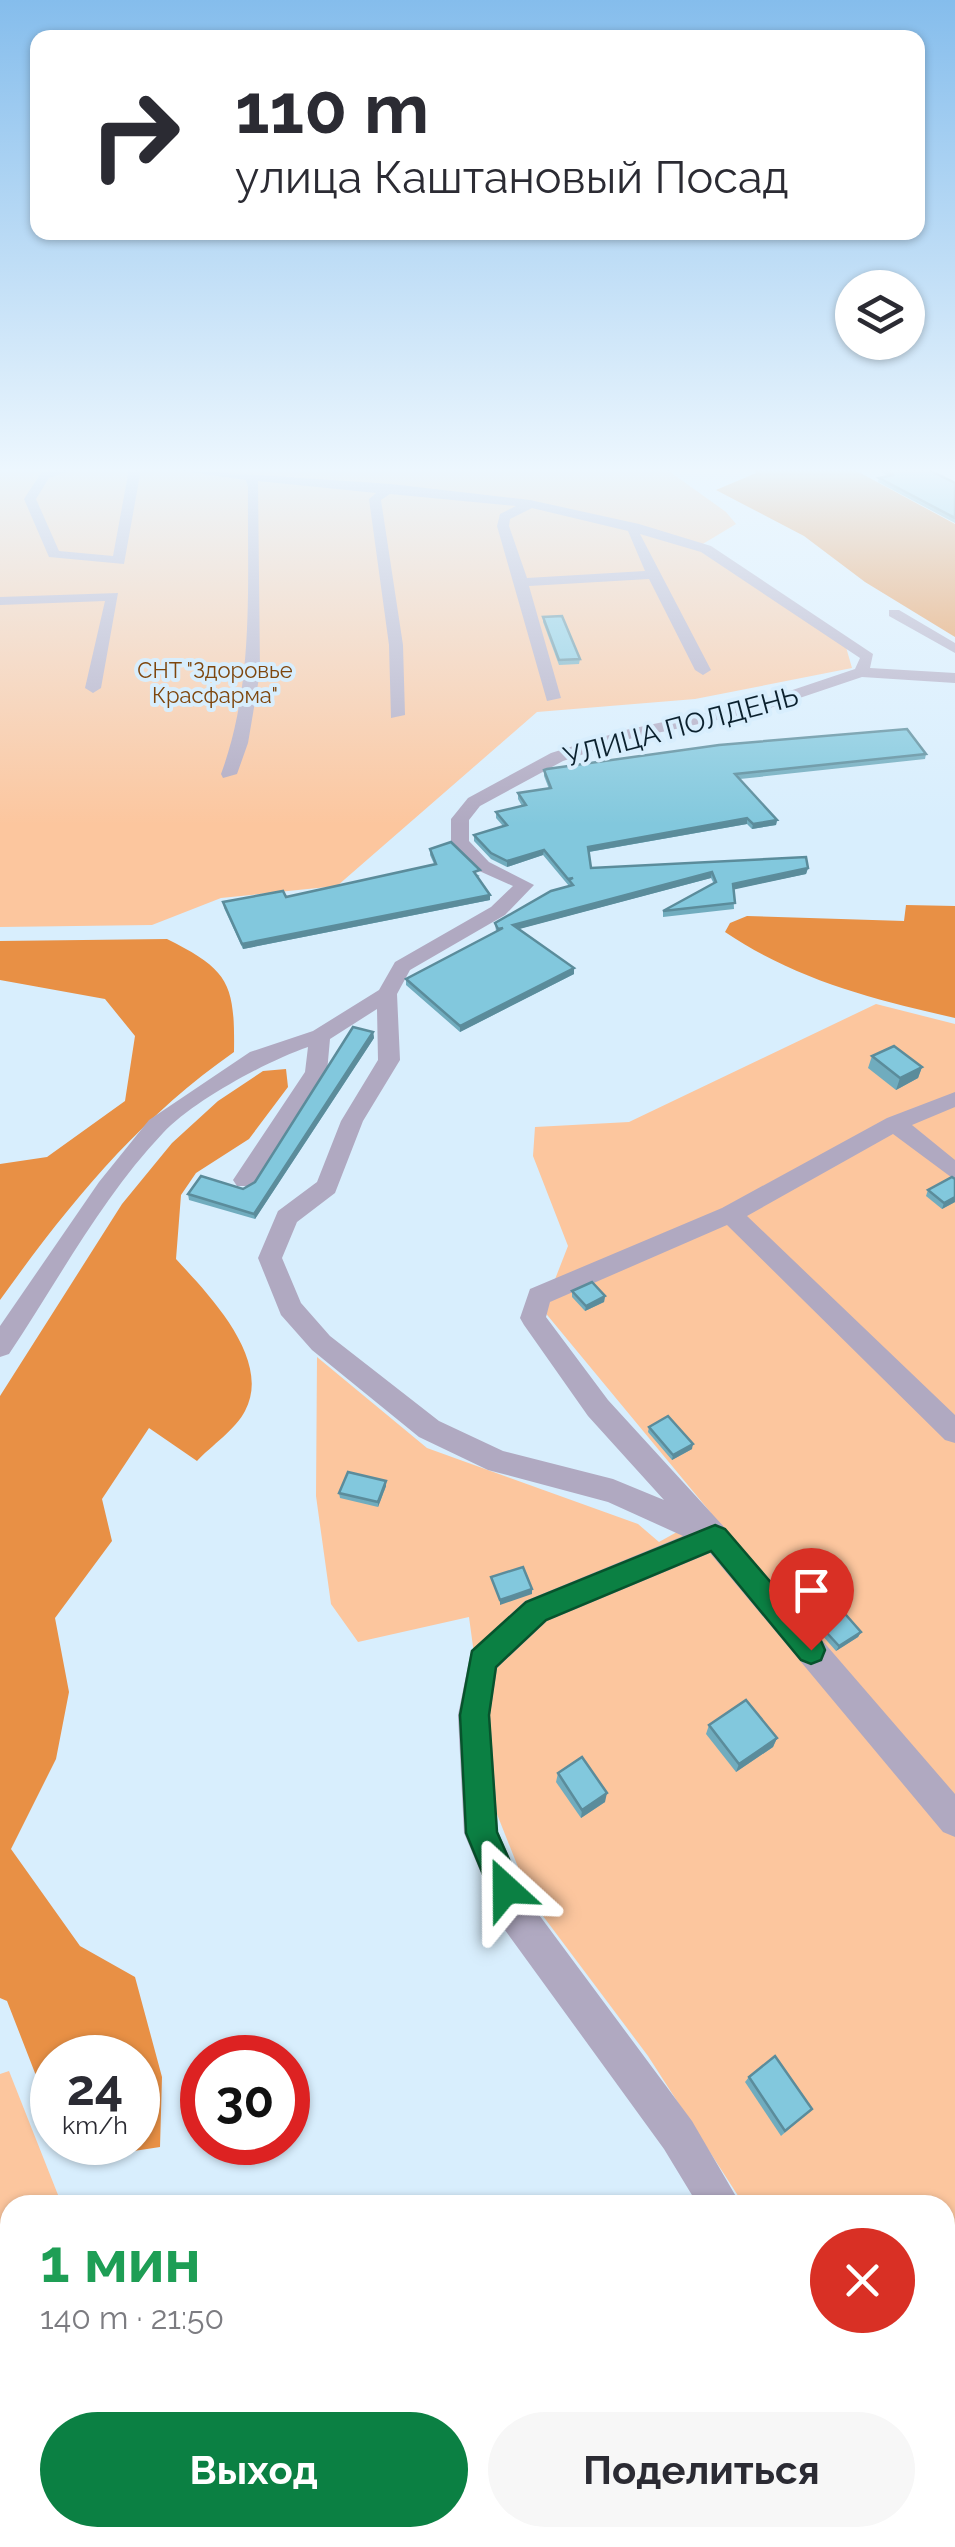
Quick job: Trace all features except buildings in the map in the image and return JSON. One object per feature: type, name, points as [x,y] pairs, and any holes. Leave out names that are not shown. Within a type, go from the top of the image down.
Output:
[{"type":"street","points":[[229,774],[243,743],[251,588]]},
{"type":"street","points":[[388,588],[396,645],[397,715]]},
{"type":"street","points":[[525,588],[553,698]]},
{"type":"street","points":[[661,588],[703,670]]},
{"type":"street","points":[[768,588],[868,658],[861,672],[955,678]]},
{"type":"street","points":[[0,601],[113,596],[94,688]]},
{"type":"street","points":[[894,613],[955,649]]},
{"type":"street","name":"УЛИЦА ПОЛДЕНЬ","points":[[387,994],[402,966],[498,911],[525,885],[483,866],[460,842],[460,819],[474,802],[557,757],[625,735],[774,702],[861,672]]},
{"type":"street","points":[[0,1348],[106,1188],[157,1125],[258,1057],[320,1036],[387,994]]},
{"type":"street","points":[[387,994],[388,1060],[352,1121],[326,1187],[288,1217],[270,1258],[290,1308],[321,1343],[428,1429],[498,1462],[613,1491],[715,1537]]},
{"type":"street","points":[[245,1180],[316,1072],[320,1036]]},
{"type":"street","points":[[955,1099],[895,1123],[730,1214],[539,1296],[533,1318],[598,1408],[715,1537],[955,1820]]},
{"type":"street","points":[[895,1123],[955,1172]]},
{"type":"street","points":[[730,1214],[955,1432]]},
{"type":"street","points":[[715,1537],[536,1611],[482,1661],[474,1715],[481,1833],[518,1917],[678,2136],[715,2195]]},
{"type":"green space","name":"СНТ \"Здоровье Красфарма\"","points":[[0,588],[756,588],[846,647],[852,668],[695,699],[537,712],[337,886],[221,898],[152,925],[0,927]]},
{"type":"green space","points":[[876,1004],[955,1024],[955,2195],[738,2195],[648,2056],[531,1900],[495,1809],[469,1617],[358,1642],[331,1604],[316,1496],[317,1357],[427,1448],[638,1524],[659,1542],[711,1513],[543,1310],[568,1246],[533,1156],[535,1127],[629,1122]]},
{"type":"green space","points":[[9,2071],[30,2124],[30,2165],[46,2165],[58,2195],[0,2195],[0,2074]]},
{"type":"shaded area","points":[[875,588],[955,588],[955,637]]},
{"type":"shaded area","points":[[906,905],[955,906],[955,1018],[864,995],[807,975],[725,932],[730,923],[747,916],[904,921]]},
{"type":"shaded area","points":[[167,939],[204,960],[224,981],[233,1010],[234,1052],[166,1106],[106,1166],[0,1300],[0,1164],[47,1157],[125,1101],[135,1036],[105,999],[0,980],[0,941]]},
{"type":"shaded area","points":[[286,1069],[288,1087],[249,1139],[196,1173],[181,1195],[176,1259],[219,1308],[244,1349],[251,1391],[245,1411],[230,1431],[197,1461],[149,1428],[102,1499],[112,1541],[55,1618],[69,1692],[56,1759],[11,1849],[80,1946],[135,1977],[151,2035],[30,2035],[30,2060],[7,2001],[0,1998],[0,1396],[122,1204],[172,1143],[218,1101],[263,1071]]},
{"type":"shaded area","points":[[160,2070],[162,2077],[160,2147]]},
{"type":"route","points":[[506,1889],[481,1833],[474,1715],[482,1661],[536,1611],[715,1537],[811,1650]]}]
